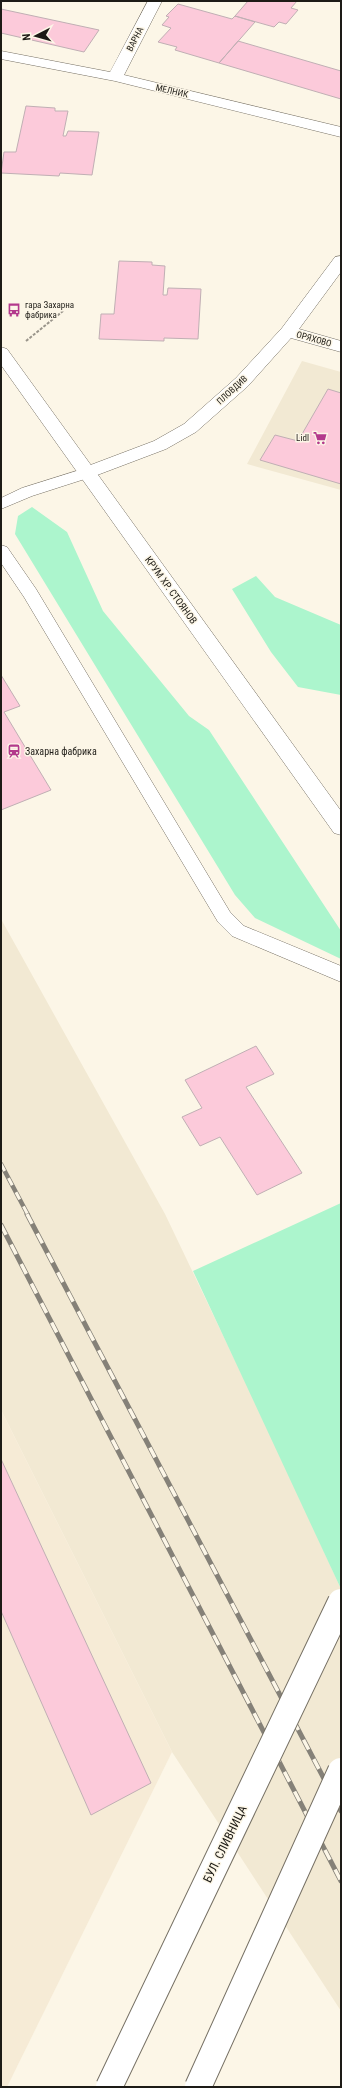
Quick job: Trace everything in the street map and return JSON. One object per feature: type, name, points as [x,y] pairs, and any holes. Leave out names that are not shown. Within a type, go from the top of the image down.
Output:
[{"type":"street","name":"ВАРНА","points":[[116,77],[155,1]]},
{"type":"street","name":"МЕЛНИК","points":[[1,55],[116,77],[341,132]]},
{"type":"street","name":"ПЛОВДИВ","points":[[86,473],[160,445],[190,428],[242,382],[288,332],[341,261]]},
{"type":"street","name":"ОРЯХОВО","points":[[288,332],[341,347]]},
{"type":"street","name":"КРУМ ХР. СТОЯНОВ","points":[[3,355],[86,473],[341,827]]},
{"type":"street","name":"БУЛ. СЛИВНИЦА","points":[[109,2087],[341,1602]]},
{"type":"street","points":[[198,2087],[341,1771]]},
{"type":"lane","points":[[1,504],[27,492],[86,473]]},
{"type":"lane","points":[[1,551],[30,593],[224,917],[238,931],[341,974]]},
{"type":"path","points":[[3,355],[63,312]]},
{"type":"shaded area","points":[[302,361],[341,372],[341,490],[247,464]]},
{"type":"shaded area","points":[[1,919],[165,1214],[274,1442],[341,1589],[341,2011],[172,1752],[1,1410]]},
{"type":"shaded area","points":[[1,1410],[172,1752],[7,2087],[1,2087]]},
{"type":"green space","points":[[32,507],[67,532],[103,611],[189,716],[209,730],[341,931],[341,959],[255,918],[235,895],[15,534],[18,516]]},
{"type":"green space","points":[[256,576],[275,597],[341,625],[341,695],[298,687],[271,652],[232,589]]},
{"type":"green space","points":[[341,1203],[341,1589],[193,1271]]},
{"type":"building","points":[[248,1],[297,1],[291,8],[298,10],[286,24],[279,22],[274,27],[235,16]]},
{"type":"building","points":[[178,4],[232,19],[235,16],[255,22],[219,63],[175,50],[177,47],[158,42],[171,28],[162,25],[169,17],[166,16]]},
{"type":"building","points":[[1,9],[99,30],[84,52],[1,33]]},
{"type":"building","points":[[238,41],[341,71],[341,99],[219,63]]},
{"type":"building","points":[[26,106],[55,108],[55,111],[68,111],[63,136],[66,136],[68,131],[99,132],[92,175],[60,173],[59,176],[1,173],[4,152],[16,152]]},
{"type":"building","points":[[119,261],[152,262],[152,265],[165,266],[163,295],[167,295],[168,288],[201,289],[198,339],[164,338],[164,341],[99,339],[101,314],[114,314]]},
{"type":"building","name":"Lidl","points":[[328,389],[341,393],[341,484],[260,460],[275,435],[298,441]]},
{"type":"building","name":"Захарна фабрика","points":[[1,675],[20,706],[4,712],[51,790],[1,810]]},
{"type":"building","points":[[256,1046],[274,1074],[246,1087],[302,1173],[257,1195],[220,1137],[200,1146],[182,1117],[202,1108],[185,1080]]},
{"type":"building","points":[[1,1459],[151,1783],[91,1815],[1,1611]]},
{"type":"railway","points":[[1,1164],[28,1215]]},
{"type":"railway","points":[[27,1214],[341,1811]]},
{"type":"railway","points":[[1,1225],[341,1881]]},
{"type":"place","name":"гара Захарна фабрика","points":[[14,310]]},
{"type":"place","name":"Lidl","points":[[320,438]]},
{"type":"place","name":"Захарна фабрика","points":[[14,751]]}]
